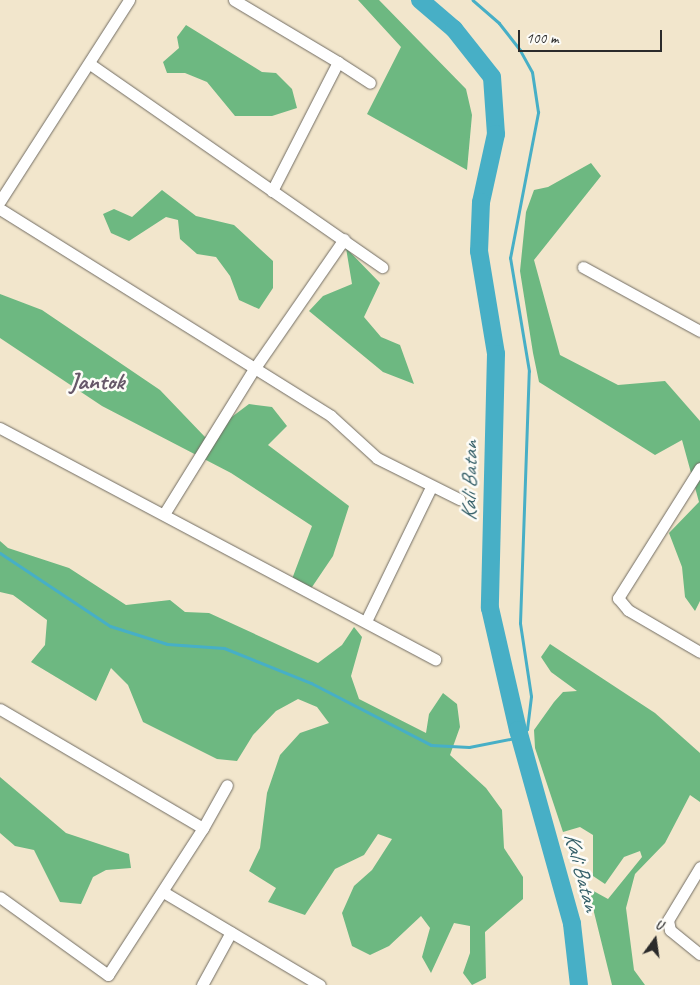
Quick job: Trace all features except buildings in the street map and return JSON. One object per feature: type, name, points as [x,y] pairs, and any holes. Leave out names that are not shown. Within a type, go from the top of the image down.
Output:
[{"type":"street","points":[[0,201],[90,64],[129,0]]},
{"type":"street","points":[[234,0],[370,83]]},
{"type":"street","points":[[272,191],[338,62]]},
{"type":"street","points":[[90,64],[382,267]]},
{"type":"street","points":[[0,209],[331,416],[377,458],[431,487],[459,499]]},
{"type":"street","points":[[164,514],[254,369],[344,239]]},
{"type":"street","points":[[583,267],[700,331]]},
{"type":"street","points":[[0,428],[367,619],[435,659]]},
{"type":"street","points":[[700,468],[620,591],[618,598],[628,610],[700,652]]},
{"type":"street","points":[[367,619],[431,487]]},
{"type":"street","points":[[0,709],[203,828]]},
{"type":"street","points":[[101,985],[165,893],[227,785]]},
{"type":"street","points":[[700,867],[668,920],[670,930],[700,954]]},
{"type":"street","points":[[165,893],[320,985]]},
{"type":"street","points":[[0,897],[108,975]]},
{"type":"street","points":[[202,985],[231,932]]},
{"type":"green space","points":[[358,0],[379,0],[466,89],[472,115],[467,170],[367,114],[401,47]]},
{"type":"green space","points":[[186,25],[262,72],[276,73],[292,89],[297,108],[272,116],[235,116],[207,82],[185,73],[167,73],[163,62],[179,48],[177,37]]},
{"type":"green space","points":[[591,163],[601,176],[534,260],[560,355],[618,385],[665,381],[700,421],[700,601],[695,611],[685,597],[682,567],[669,533],[699,502],[682,440],[655,455],[539,382],[520,271],[526,212],[534,190],[548,187]]},
{"type":"green space","points":[[162,190],[196,216],[234,225],[273,261],[273,288],[259,309],[239,300],[230,276],[216,257],[197,254],[180,239],[178,220],[166,217],[129,241],[111,233],[103,214],[114,209],[132,217]]},
{"type":"green space","points":[[346,248],[380,283],[364,317],[381,337],[400,345],[414,384],[383,372],[309,311],[323,296],[352,284]]},
{"type":"green space","points":[[0,294],[42,310],[160,390],[205,437],[249,404],[272,407],[287,426],[268,445],[349,506],[333,556],[310,590],[292,579],[312,526],[231,473],[102,406],[0,338]]},
{"type":"green space","points":[[0,541],[8,548],[69,568],[126,605],[170,600],[185,612],[209,613],[318,663],[342,645],[354,627],[362,637],[351,676],[359,699],[426,733],[429,714],[443,693],[457,704],[460,727],[450,755],[486,788],[502,810],[504,848],[523,877],[523,899],[485,932],[486,978],[472,985],[463,973],[470,953],[470,926],[454,923],[431,973],[422,957],[430,928],[421,916],[389,946],[370,955],[352,946],[342,913],[354,886],[372,870],[392,839],[378,834],[364,855],[335,869],[305,915],[268,902],[276,888],[249,871],[260,848],[267,793],[280,755],[300,733],[329,723],[317,707],[298,699],[276,711],[253,735],[237,761],[217,759],[143,722],[128,685],[111,668],[96,701],[31,662],[45,645],[47,620],[13,595],[0,592]]},
{"type":"green space","points":[[550,644],[655,713],[700,753],[700,802],[690,795],[665,843],[635,874],[626,908],[634,970],[645,985],[612,985],[588,888],[608,899],[642,857],[640,851],[624,857],[605,884],[593,876],[593,835],[580,827],[563,832],[535,748],[534,730],[554,702],[563,692],[577,691],[551,672],[541,657]]},
{"type":"green space","points":[[0,777],[66,833],[129,854],[131,868],[106,870],[93,877],[81,904],[60,902],[34,850],[15,846],[0,833]]},
{"type":"waterway","name":"Kali Batan","points":[[420,0],[454,29],[492,77],[496,134],[481,202],[479,251],[496,354],[490,608],[518,730],[572,924],[579,985]]},
{"type":"waterway","points":[[0,553],[110,626],[167,644],[224,648],[311,683],[431,745],[469,747],[520,737],[527,729],[531,696],[520,623],[529,371],[510,258],[538,112],[532,72],[520,50],[499,23],[473,0]]},
{"type":"district","name":"Jantok","points":[[97,382]]}]
